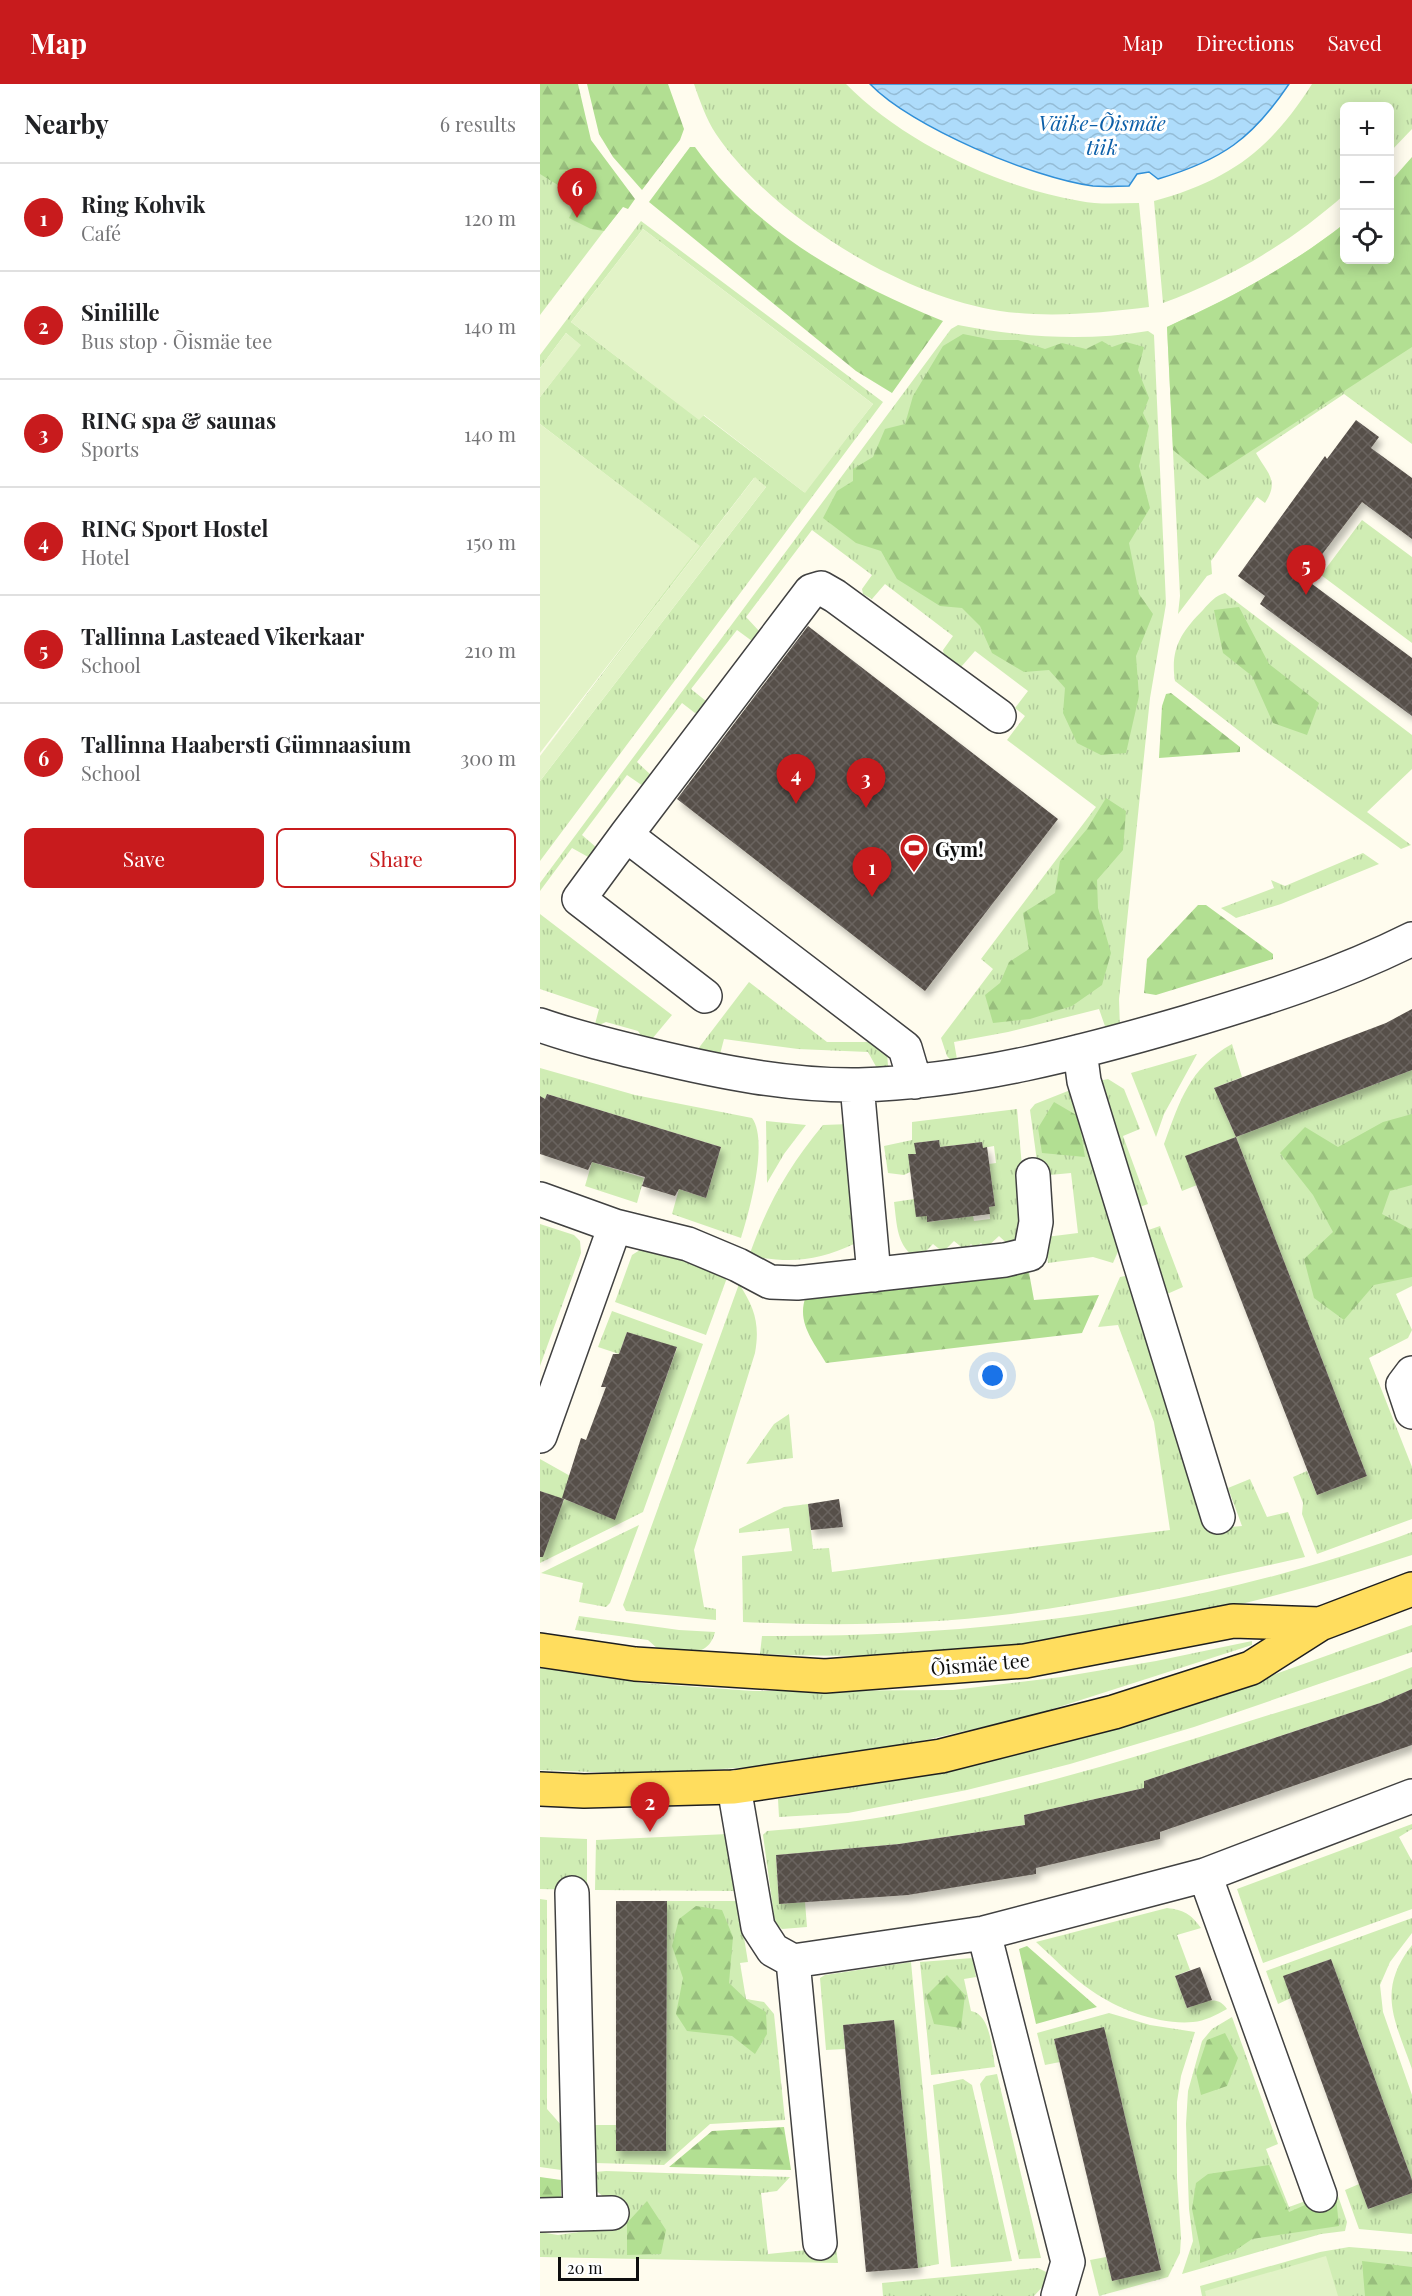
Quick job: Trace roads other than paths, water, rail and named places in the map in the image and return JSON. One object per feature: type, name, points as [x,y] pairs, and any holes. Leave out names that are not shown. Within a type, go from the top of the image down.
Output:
[{"type":"main road","name":"Õismäe tee","points":[[540,1650],[635,1664],[825,1676],[1024,1661],[1233,1621],[1320,1624],[1412,1589]]},
{"type":"main road","points":[[540,1789],[584,1791],[734,1787],[941,1756],[1114,1712],[1251,1668],[1320,1624]]},
{"type":"street","points":[[705,996],[579,899],[811,591],[821,588],[835,596],[999,716]]},
{"type":"street","points":[[627,835],[905,1048],[915,1082]]},
{"type":"street","points":[[540,1025],[574,1037],[693,1066],[770,1079],[857,1085],[915,1082],[1000,1069],[1080,1051],[1265,999],[1374,958],[1412,939]]},
{"type":"street","points":[[1080,1051],[1084,1081],[1218,1517]]},
{"type":"street","points":[[857,1085],[874,1275]]},
{"type":"street","points":[[540,1199],[615,1226],[688,1244],[738,1265],[770,1282],[796,1283],[1005,1260],[1030,1254],[1036,1222],[1033,1175]]},
{"type":"street","points":[[540,1436],[615,1226]]},
{"type":"street","points":[[1412,1373],[1403,1385],[1412,1412]]},
{"type":"street","points":[[734,1787],[758,1927],[773,1950],[793,1961],[984,1933],[1205,1875],[1412,1796]]},
{"type":"street","points":[[1205,1875],[1320,2196]]},
{"type":"street","points":[[572,1893],[580,2214]]},
{"type":"street","points":[[984,1933],[1068,2262],[1058,2296]]},
{"type":"street","points":[[793,1961],[820,2243]]},
{"type":"street","points":[[540,2215],[612,2213]]},
{"type":"water","name":"Väike-Õismäe tiik","points":[[870,84],[1289,84],[1248,133],[1218,155],[1158,179],[1149,172],[1137,174],[1129,186],[1093,186],[1039,173],[974,148],[914,117]]},
{"type":"place","name":"Tallinna Haabersti Gümnaasium","points":[[577,218]]},
{"type":"place","name":"Tallinna Lasteaed Vikerkaar","points":[[1306,595]]},
{"type":"place","name":"RING Sport Hostel","points":[[796,804]]},
{"type":"place","name":"RING spa & saunas","points":[[866,808]]},
{"type":"place","name":"Gym!","points":[[914,874]]},
{"type":"place","name":"Ring Kohvik","points":[[872,897]]},
{"type":"place","name":"Sinilille","points":[[650,1832]]}]
